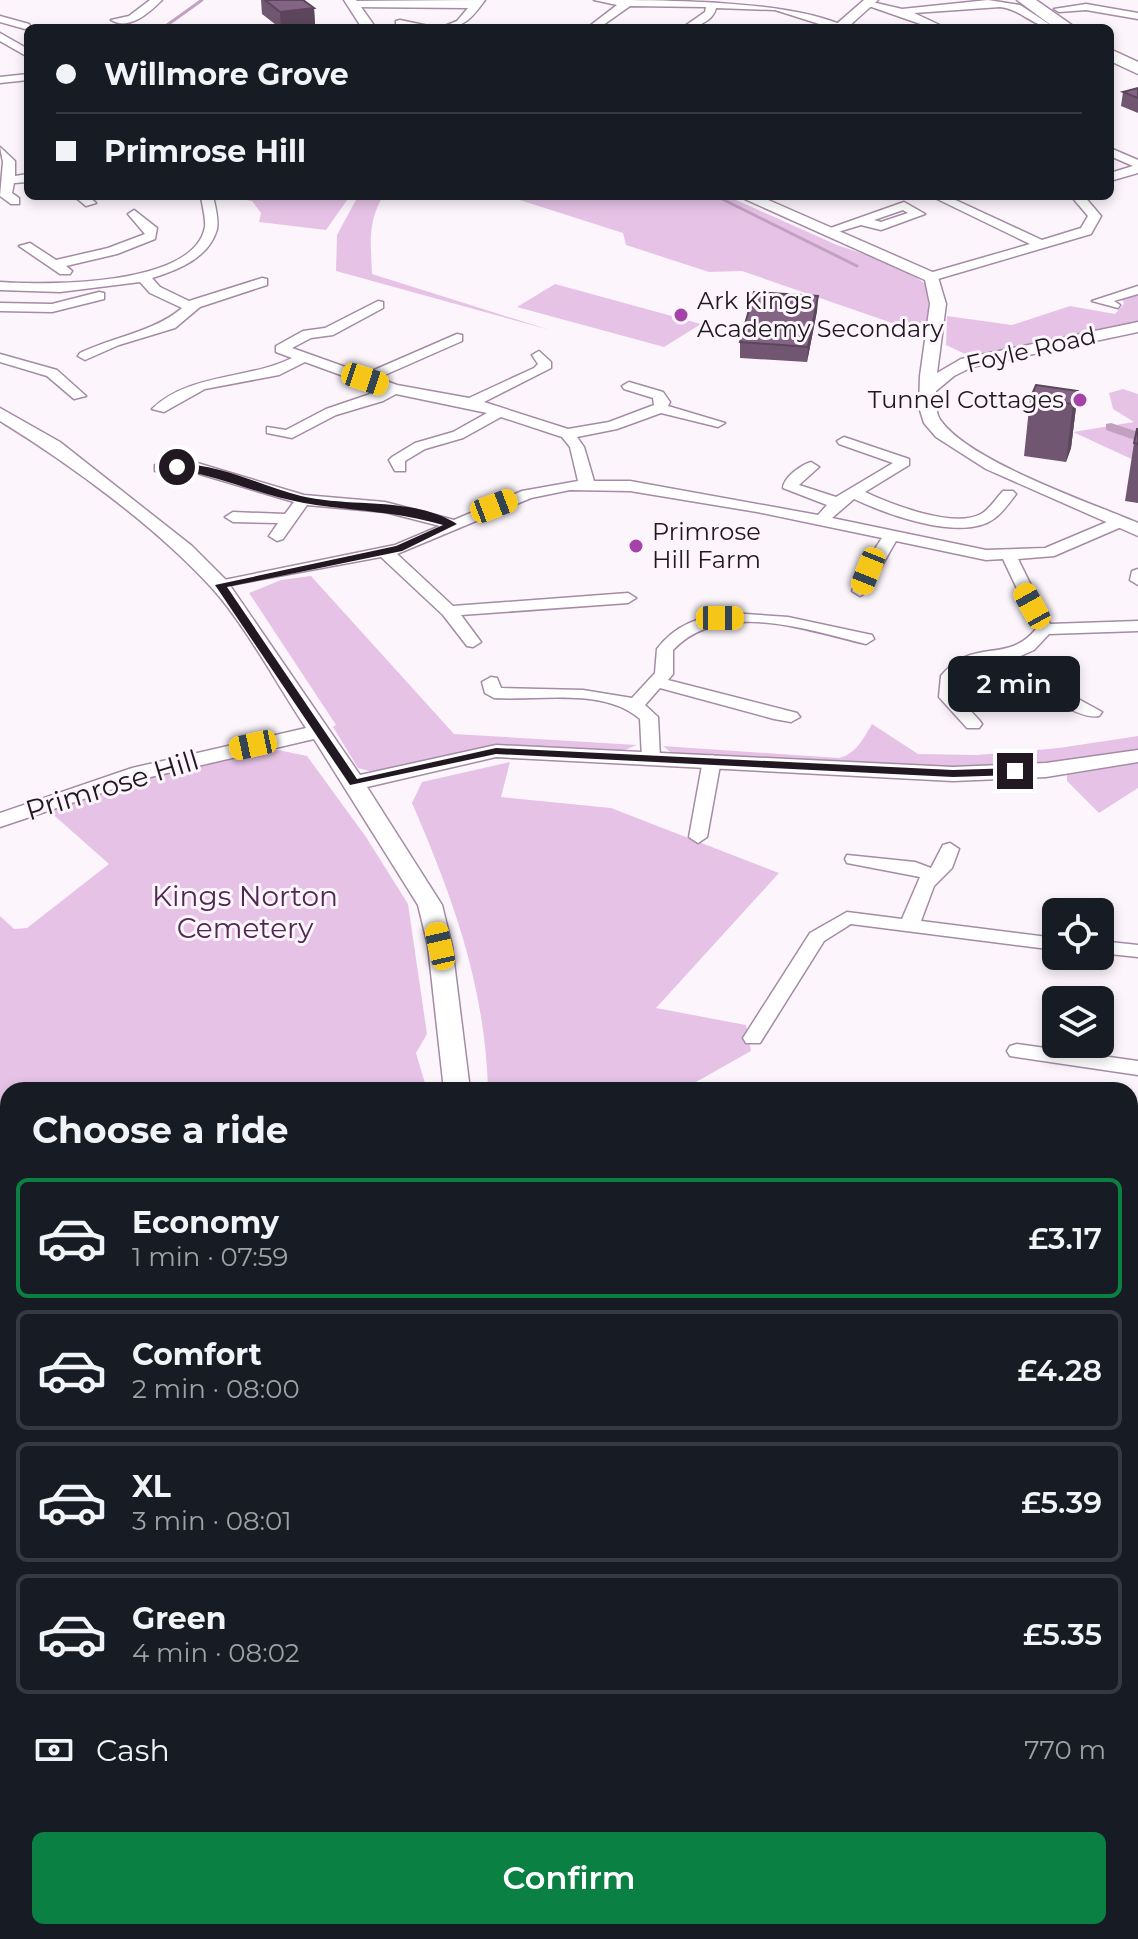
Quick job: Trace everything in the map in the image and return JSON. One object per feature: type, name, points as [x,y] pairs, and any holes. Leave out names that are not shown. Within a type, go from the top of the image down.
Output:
[{"type":"highway","points":[[1025,0],[1056,16]]},
{"type":"highway","points":[[1114,56],[1138,69]]},
{"type":"street","points":[[116,20],[132,19],[157,0]]},
{"type":"street","points":[[602,0],[626,4],[712,2],[794,10],[810,24]]},
{"type":"street","points":[[794,10],[806,0]]},
{"type":"street","points":[[351,2],[478,3]]},
{"type":"street","points":[[351,2],[366,24]]},
{"type":"street","points":[[693,24],[710,13],[712,2]]},
{"type":"street","points":[[844,24],[870,2],[931,24]]},
{"type":"street","points":[[902,12],[947,3],[998,2],[1056,16],[1086,7],[1138,16]]},
{"type":"street","points":[[458,24],[478,3]]},
{"type":"street","points":[[598,24],[626,4]]},
{"type":"street","points":[[1,15],[24,26]]},
{"type":"street","points":[[400,23],[407,24]]},
{"type":"street","points":[[0,36],[24,50]]},
{"type":"street","points":[[0,80],[24,77]]},
{"type":"street","points":[[0,151],[9,161],[7,192]]},
{"type":"street","points":[[1114,154],[1138,166]]},
{"type":"street","points":[[1114,175],[1138,166]]},
{"type":"street","points":[[7,192],[24,181]]},
{"type":"street","points":[[1,289],[78,285],[143,277],[174,268],[204,248],[210,226],[207,200]]},
{"type":"street","points":[[755,200],[931,277],[937,285],[939,302],[931,387],[926,407],[944,437],[982,459],[1138,530]]},
{"type":"street","points":[[946,200],[1043,245]]},
{"type":"street","points":[[931,277],[1086,231],[1095,216],[1081,200]]},
{"type":"street","points":[[56,264],[122,248],[150,236],[152,231],[134,214]]},
{"type":"street","points":[[828,231],[862,221]]},
{"type":"street","points":[[25,246],[56,264],[78,285]]},
{"type":"street","points":[[143,277],[155,290],[179,304],[194,305]]},
{"type":"street","points":[[85,356],[135,335],[170,325],[194,305],[262,282]]},
{"type":"street","points":[[1113,305],[1099,301],[1138,290]]},
{"type":"street","points":[[0,307],[52,308],[99,296]]},
{"type":"street","points":[[378,305],[328,332],[308,334],[282,346],[302,358],[394,389],[471,403],[567,434],[612,426],[660,408],[718,423]]},
{"type":"street","points":[[119,325],[135,335]]},
{"type":"street","name":"Foyle Road","points":[[931,387],[948,372],[967,363],[1138,327]]},
{"type":"street","points":[[365,379],[457,338]]},
{"type":"street","points":[[435,350],[454,357]]},
{"type":"street","points":[[934,354],[967,363]]},
{"type":"street","points":[[934,354],[948,372]]},
{"type":"street","points":[[471,403],[498,387],[539,371],[546,365],[539,355]]},
{"type":"street","points":[[0,358],[52,373],[79,396]]},
{"type":"street","points":[[159,409],[182,403],[201,386],[274,372],[302,358]]},
{"type":"street","points":[[629,386],[650,386],[662,398],[660,408]]},
{"type":"street","points":[[272,430],[287,435],[331,412],[378,398],[394,389]]},
{"type":"street","points":[[400,468],[397,460],[420,446],[458,435],[500,412]]},
{"type":"street","points":[[0,413],[54,446],[185,550],[220,585],[354,783],[430,905],[440,946],[456,1082]]},
{"type":"street","points":[[567,434],[577,447],[587,484]]},
{"type":"street","points":[[821,521],[835,502],[904,462],[844,441]]},
{"type":"street","points":[[160,468],[194,467],[303,500],[385,507],[452,524]]},
{"type":"street","points":[[811,467],[791,483],[791,488],[835,502]]},
{"type":"street","points":[[220,585],[385,552],[527,494],[587,484],[643,488],[821,521],[963,552],[1009,556],[1048,553],[1120,522]]},
{"type":"street","points":[[854,493],[963,531],[985,519],[1008,494]]},
{"type":"street","points":[[277,536],[303,500]]},
{"type":"street","points":[[229,519],[291,519]]},
{"type":"street","points":[[860,591],[891,537]]},
{"type":"street","points":[[385,552],[449,611],[473,642]]},
{"type":"street","points":[[1009,556],[1044,629]]},
{"type":"street","points":[[449,611],[628,598]]},
{"type":"street","points":[[635,705],[659,683],[666,666],[665,649],[673,635],[695,622],[747,618],[842,626],[866,639]]},
{"type":"street","points":[[1044,629],[1138,626]]},
{"type":"street","points":[[973,724],[948,697],[950,676],[975,657],[1003,657],[1031,648],[1044,629]]},
{"type":"street","points":[[1003,657],[1054,693],[1093,712]]},
{"type":"street","points":[[491,682],[494,693],[519,696],[590,694],[635,705],[649,717],[651,758]]},
{"type":"street","points":[[659,683],[703,693],[746,709],[791,717]]},
{"type":"street","name":"Primrose Hill","points":[[0,820],[198,757],[318,732]]},
{"type":"street","points":[[354,783],[496,751],[953,774],[1046,770],[1138,756]]},
{"type":"street","points":[[698,837],[712,760]]},
{"type":"street","points":[[910,924],[925,883],[945,864],[950,849]]},
{"type":"street","points":[[854,859],[915,868],[934,876]]},
{"type":"street","points":[[753,1038],[817,937],[847,918],[1042,942]]},
{"type":"street","points":[[1114,948],[1138,951]]},
{"type":"street","points":[[1017,1051],[1138,1068]]},
{"type":"green space","points":[[246,200],[347,200],[326,230],[259,222],[261,213],[252,201]]},
{"type":"green space","points":[[356,200],[381,200],[372,225],[372,274],[550,330],[336,271],[337,235]]},
{"type":"green space","points":[[520,200],[736,200],[837,245],[900,266],[927,285],[929,314],[921,333],[742,271],[709,272],[626,245],[623,233]]},
{"type":"green space","points":[[555,284],[701,324],[664,347],[517,307]]},
{"type":"green space","points":[[1138,293],[1138,322],[986,353],[967,355],[946,345],[947,316],[1012,325],[1070,306],[1115,314],[1124,304],[1122,299]]},
{"type":"green space","points":[[1123,389],[1138,394],[1138,462],[1073,432],[1134,422],[1113,409],[1109,393]]},
{"type":"green space","points":[[311,576],[454,734],[637,745],[622,751],[486,748],[373,772],[358,768],[333,727],[336,725],[249,593],[281,580]]},
{"type":"green space","points":[[872,724],[918,754],[977,755],[1059,748],[1138,736],[1138,750],[1080,759],[964,767],[673,754],[663,746],[839,758],[855,749]]},
{"type":"green space","name":"Kings Norton Cemetery","points":[[278,750],[307,756],[366,837],[408,904],[427,1034],[416,1053],[425,1082],[0,1082],[0,916],[14,929],[27,928],[109,864],[48,810],[204,761]]},
{"type":"green space","points":[[510,762],[501,797],[611,808],[779,873],[656,1008],[746,1025],[751,1051],[696,1082],[488,1082],[481,1014],[464,943],[441,873],[412,803],[422,782]]},
{"type":"green space","points":[[1138,763],[1138,788],[1099,813],[1067,781],[1067,775]]},
{"type":"building","points":[[265,0],[303,0],[314,8],[280,12]]},
{"type":"building","points":[[1138,88],[1138,98],[1123,92]]},
{"type":"building","points":[[754,292],[818,296],[808,347],[740,342]]},
{"type":"building","points":[[1036,385],[1078,391],[1073,404],[1030,399]]},
{"type":"waterway","points":[[169,24],[202,0]]},
{"type":"waterway","points":[[724,200],[857,266]]},
{"type":"waterway","points":[[1111,427],[1138,437]]},
{"type":"place","name":"Ark Kings Academy Secondary","points":[[681,315]]},
{"type":"place","name":"Tunnel Cottages","points":[[1080,400]]},
{"type":"place","name":"Primrose Hill Farm","points":[[636,546]]},
{"type":"route","points":[[177,467],[194,467],[303,500],[401,509],[452,524],[399,549],[220,585],[354,783],[496,751],[953,774],[1015,771]]}]
